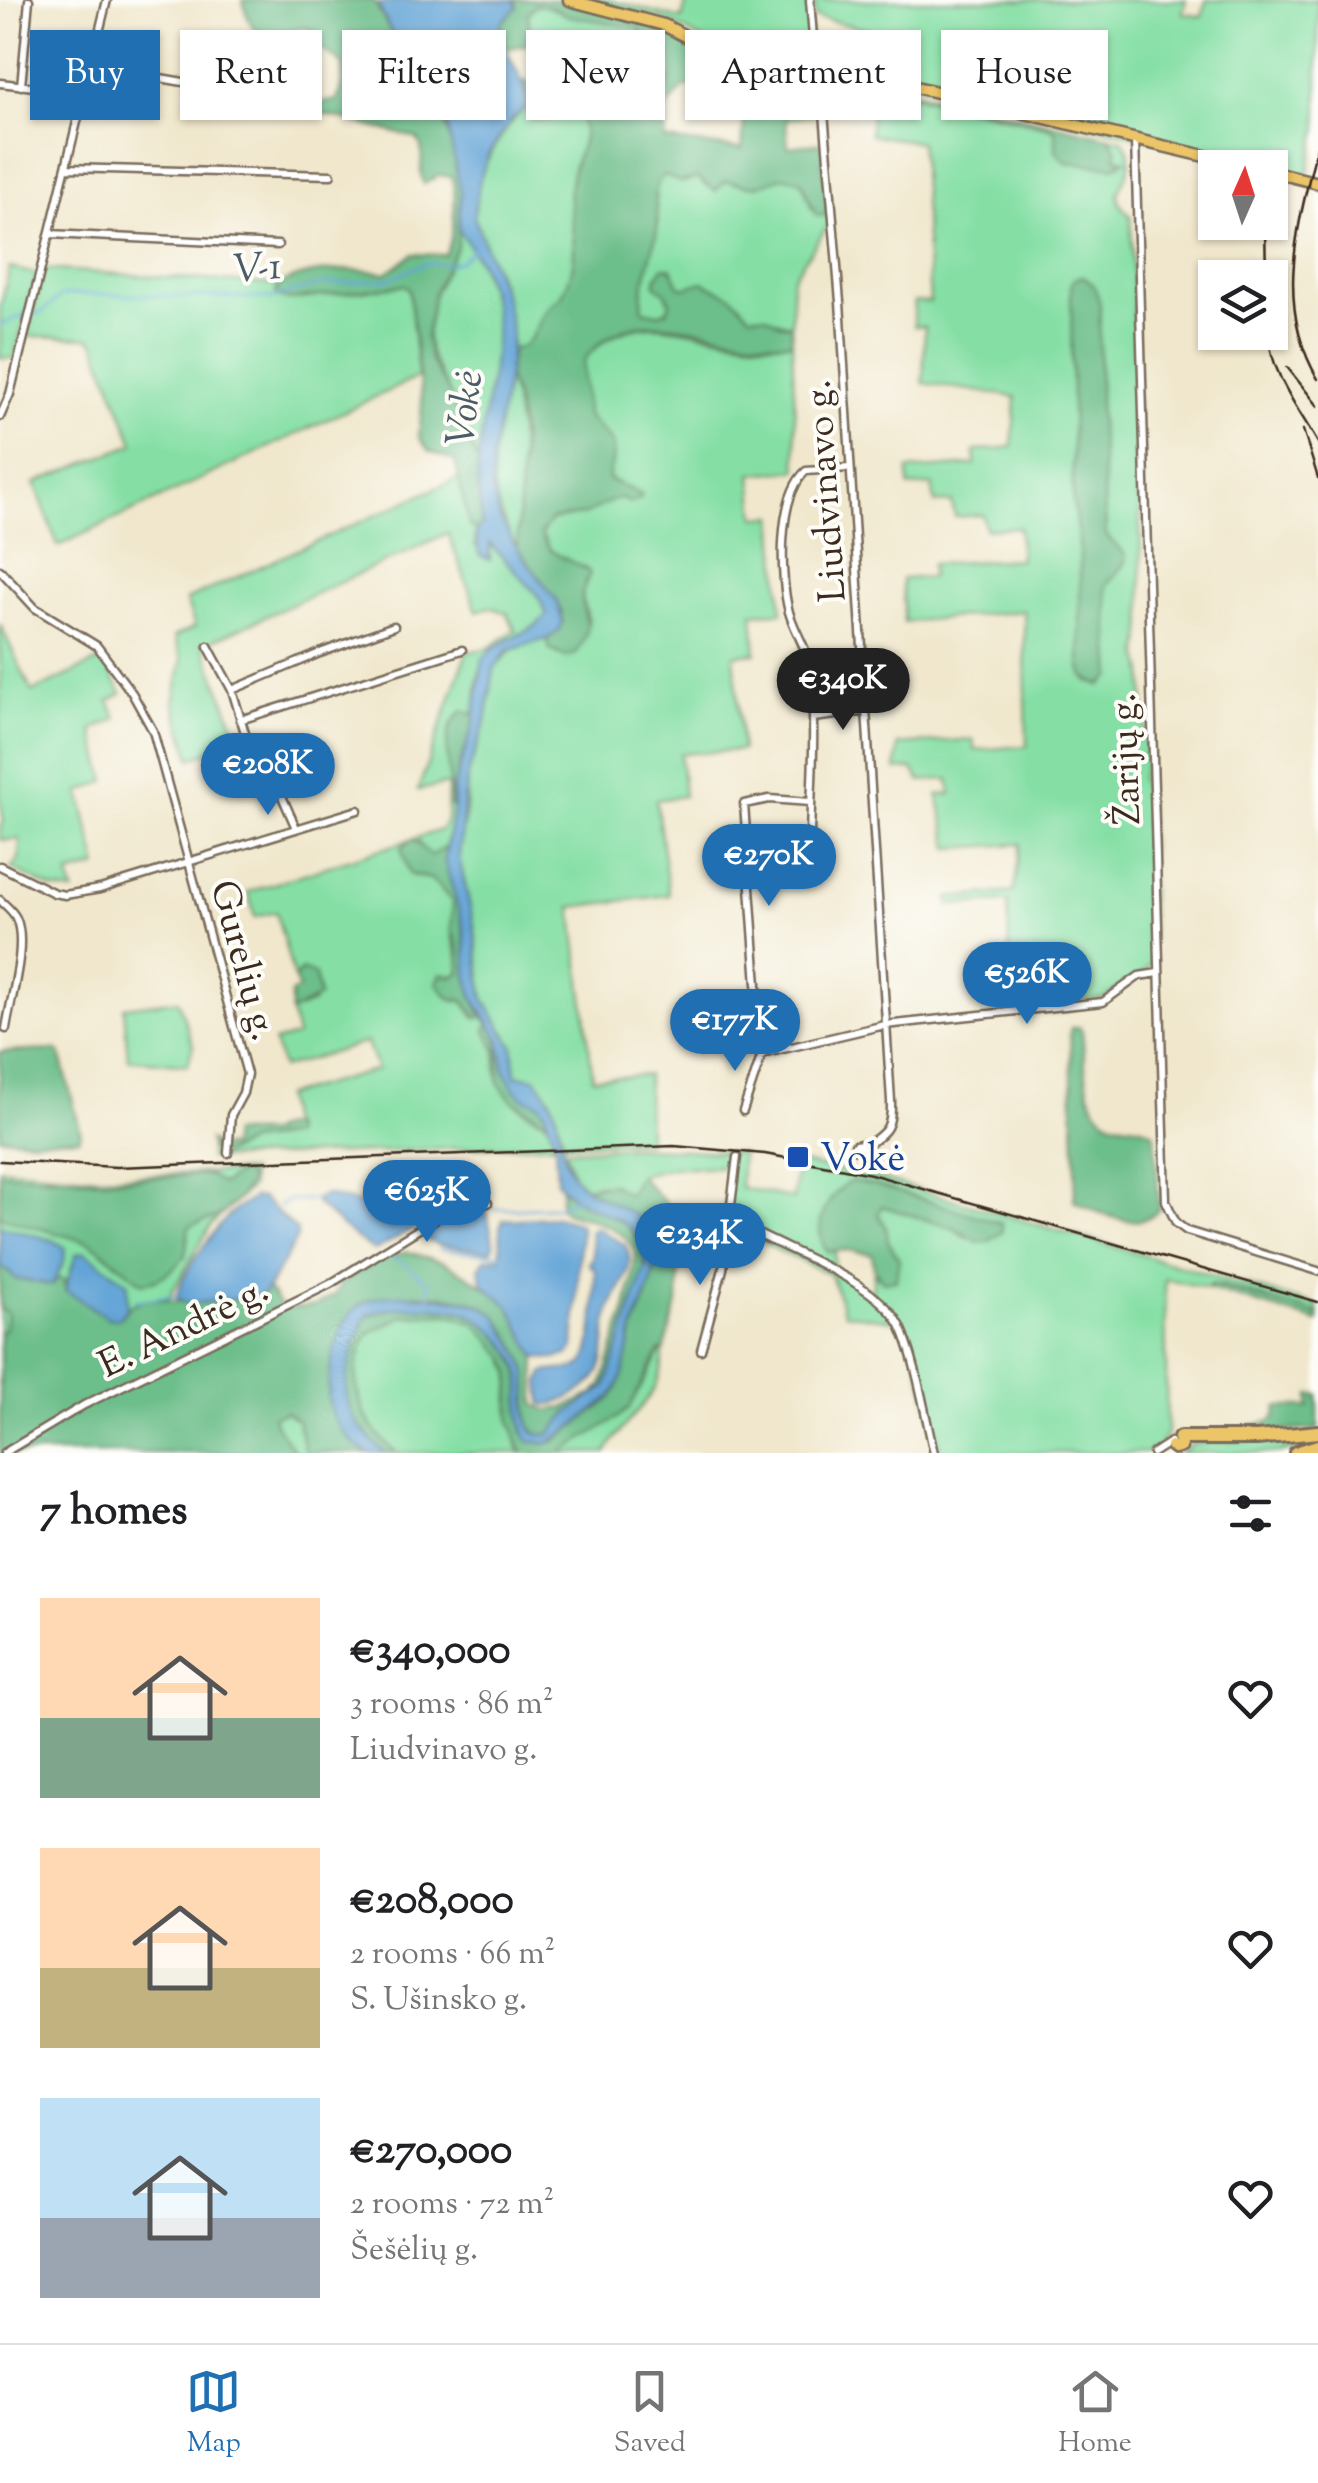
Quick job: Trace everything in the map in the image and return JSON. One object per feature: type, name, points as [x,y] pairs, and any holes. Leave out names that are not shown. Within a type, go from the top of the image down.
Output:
[{"type":"highway","points":[[1174,1447],[1318,1432]]},
{"type":"highway","points":[[1296,1453],[1318,1446]]},
{"type":"main road","points":[[570,0],[664,25],[685,36]]},
{"type":"main road","points":[[921,88],[1198,154]]},
{"type":"main road","points":[[1288,175],[1318,182]]},
{"type":"street","points":[[21,86],[29,0]]},
{"type":"street","points":[[100,30],[107,0]]},
{"type":"street","name":"Liudvinavo g.","points":[[810,0],[814,30]]},
{"type":"street","points":[[0,83],[30,87]]},
{"type":"street","points":[[0,417],[10,394],[79,120]]},
{"type":"street","name":"Liudvinavo g.","points":[[823,120],[840,302],[892,1122],[882,1135],[868,1143]]},
{"type":"street","name":"Žarijų g.","points":[[1135,139],[1165,1193],[1169,1213],[1180,1227],[1195,1235],[1318,1271]]},
{"type":"street","points":[[67,168],[330,176]]},
{"type":"street","points":[[50,234],[278,244]]},
{"type":"street","points":[[810,832],[814,718],[808,656],[784,587],[786,518],[789,500],[806,472],[849,468]]},
{"type":"street","name":"Gurelių g.","points":[[0,570],[35,608],[97,646],[153,730],[247,1074],[232,1115],[228,1153]]},
{"type":"street","points":[[232,690],[320,652],[394,626]]},
{"type":"street","points":[[208,646],[232,690],[248,743],[270,770],[296,828]]},
{"type":"street","points":[[240,720],[462,650]]},
{"type":"street","points":[[814,718],[866,711]]},
{"type":"street","points":[[743,1111],[762,1054],[744,804],[769,799],[810,802]]},
{"type":"street","points":[[0,866],[65,895],[100,889],[358,810]]},
{"type":"street","points":[[0,900],[15,917],[18,935],[17,970],[6,1029]]},
{"type":"street","points":[[762,1054],[886,1025],[1103,1002],[1139,976],[1158,972]]},
{"type":"street","points":[[702,1350],[718,1292],[737,1157]]},
{"type":"street","name":"E. Andrė g.","points":[[4,1453],[84,1406],[324,1288],[451,1211],[488,1204]]},
{"type":"street","points":[[731,1210],[747,1230],[862,1288],[885,1306],[904,1335],[934,1453]]},
{"type":"street","points":[[728,1232],[747,1230]]},
{"type":"street","points":[[1155,1452],[1174,1447]]},
{"type":"green space","points":[[243,0],[373,0],[390,30],[342,30],[342,63],[322,50],[322,30],[257,30]]},
{"type":"green space","points":[[514,0],[557,0],[662,30],[640,30],[568,16],[551,6],[535,5],[528,13],[526,45],[506,49],[506,30],[501,30],[500,23],[516,3]]},
{"type":"green space","points":[[584,0],[608,0],[682,19],[687,0],[807,0],[810,30],[685,31],[665,20]]},
{"type":"green space","points":[[814,0],[1186,0],[1183,13],[1202,17],[1206,0],[1318,0],[1318,129],[1307,176],[1288,172],[1288,150],[1198,150],[1070,120],[1108,120],[1108,30],[941,30],[941,89],[921,85],[921,30],[870,30],[815,17]]},
{"type":"green space","points":[[535,5],[640,30],[529,30],[528,13]]},
{"type":"green space","points":[[665,31],[685,40],[685,86],[666,109],[665,140],[742,149],[744,120],[786,120],[788,147],[822,143],[827,213],[816,215],[801,181],[792,178],[752,186],[726,181],[715,191],[698,178],[680,182],[663,175],[655,195],[658,221],[644,282],[643,310],[657,314],[667,311],[670,303],[666,293],[655,285],[664,267],[672,269],[679,286],[702,282],[732,296],[750,315],[765,315],[791,325],[792,342],[643,325],[620,331],[586,357],[586,414],[613,447],[608,479],[641,498],[631,503],[618,498],[585,514],[551,520],[541,534],[556,554],[590,573],[582,597],[586,635],[576,654],[566,657],[550,650],[547,639],[559,631],[562,612],[517,548],[522,440],[508,376],[512,350],[530,339],[569,278],[574,251],[570,185],[584,131],[581,120],[665,120],[665,88],[669,79],[665,78]]},
{"type":"green space","points":[[342,88],[342,119],[322,115],[322,103],[337,100]]},
{"type":"green space","points":[[921,93],[941,97],[941,101],[921,96]]},
{"type":"green space","points":[[921,97],[941,102],[941,120],[1021,120],[1051,127],[1066,162],[1120,165],[1109,137],[1122,140],[1130,154],[1118,194],[1120,204],[1131,217],[1143,623],[1140,656],[1144,672],[1146,761],[1141,779],[1148,803],[1152,962],[1104,998],[1024,1005],[1009,948],[1008,902],[949,905],[949,898],[1014,892],[1021,844],[950,848],[938,795],[951,794],[949,779],[920,781],[913,769],[896,770],[898,745],[973,739],[975,750],[1027,746],[1024,611],[904,622],[902,579],[931,577],[931,564],[1020,559],[1019,527],[985,529],[983,515],[955,517],[952,502],[935,503],[932,485],[909,487],[908,470],[975,465],[975,451],[1012,447],[1016,397],[923,383],[925,327],[914,326],[914,302],[930,302],[920,142],[870,135],[870,120],[921,120]],"holes":[[[1071,287],[1100,345],[1106,535],[1115,548],[1122,550],[1120,569],[1106,585],[1101,685],[1089,682],[1083,674],[1080,551],[1073,501]]]},
{"type":"green space","points":[[526,108],[526,120],[581,120],[584,131],[570,185],[574,251],[569,278],[530,339],[512,350],[503,292],[475,223],[474,208],[488,159]]},
{"type":"green space","points":[[346,120],[444,120],[453,145],[461,194],[457,247],[434,293],[426,336],[430,359],[450,394],[478,461],[482,525],[476,530],[469,526],[455,461],[429,451],[419,437],[422,403],[409,288],[405,285],[290,300],[276,293],[279,285],[304,275],[345,270],[386,273],[413,254],[445,255],[454,217],[452,177],[440,175],[424,184],[421,148],[416,138]]},
{"type":"green space","points":[[1021,120],[1109,137],[1117,149],[1116,157],[1125,160],[1114,167],[1066,162],[1056,151],[1056,132],[1051,127]]},
{"type":"green space","points":[[663,175],[685,182],[698,178],[706,186],[726,181],[754,186],[788,175],[801,180],[812,209],[823,216],[827,213],[830,223],[793,277],[791,325],[750,315],[739,303],[678,286],[672,269],[666,311],[657,314],[643,310],[644,282],[658,221],[655,195]]},
{"type":"green space","points":[[458,229],[477,259],[495,315],[493,368],[478,461],[428,342],[432,301]]},
{"type":"green space","points":[[10,268],[37,274],[14,358],[0,358],[0,307]]},
{"type":"green space","points":[[44,269],[279,285],[276,292],[290,300],[405,285],[409,288],[418,377],[58,546],[35,483],[134,444],[95,343],[89,338],[27,336]]},
{"type":"green space","points":[[1082,276],[1094,285],[1100,304],[1099,402],[1106,535],[1125,555],[1125,563],[1106,585],[1112,676],[1101,685],[1087,678],[1080,664],[1080,551],[1073,501],[1071,287],[1073,280]]},
{"type":"green space","points":[[652,326],[740,340],[792,342],[797,470],[752,474],[756,517],[774,516],[782,612],[753,613],[756,653],[734,655],[742,750],[680,754],[684,796],[656,800],[669,895],[572,907],[593,1078],[647,1075],[648,1141],[564,1144],[551,1099],[535,1078],[516,1075],[513,1046],[484,999],[474,925],[459,867],[459,847],[466,812],[467,776],[486,721],[494,669],[514,647],[547,639],[550,650],[589,621],[582,597],[586,568],[552,554],[541,533],[551,520],[585,514],[610,500],[640,494],[608,479],[613,447],[586,414],[584,361],[615,335]]},
{"type":"green space","points":[[508,376],[520,440],[517,548],[497,503],[493,483],[494,444]]},
{"type":"green space","points":[[461,477],[469,526],[476,530],[475,546],[490,554],[489,543],[538,595],[547,615],[536,626],[495,648],[482,665],[475,716],[472,712],[451,781],[454,808],[446,846],[431,856],[425,854],[419,842],[413,876],[431,879],[453,902],[452,936],[461,966],[457,976],[445,974],[453,1001],[463,1001],[475,1017],[482,1016],[489,1024],[487,1033],[495,1047],[503,1089],[524,1109],[548,1122],[555,1144],[210,1159],[209,1141],[212,1149],[222,1155],[249,1142],[287,1137],[292,1127],[284,1096],[377,1070],[367,1042],[282,1068],[274,1042],[297,1036],[291,1012],[313,1003],[302,970],[294,978],[276,912],[255,917],[248,892],[441,830],[447,818],[448,784],[418,790],[467,652],[489,648],[515,630],[507,613],[490,607],[477,611],[448,533],[203,645],[239,738],[191,759],[174,702],[182,661],[174,637],[195,627],[186,600]]},
{"type":"green space","points":[[0,624],[32,692],[103,659],[122,694],[109,701],[117,719],[93,730],[106,781],[80,792],[98,867],[69,875],[73,892],[52,889],[11,868],[19,859],[20,839],[0,840],[0,825],[4,823],[0,800]]},
{"type":"green space","points":[[464,710],[475,716],[457,772],[454,808],[447,742],[455,719]]},
{"type":"green space","points":[[413,839],[431,856],[446,846],[471,985],[482,1016],[478,1018],[464,1001],[449,998],[437,983],[441,974],[454,977],[460,972],[459,950],[451,928],[453,902],[431,879],[409,874],[401,848]]},
{"type":"green space","points":[[302,970],[315,975],[319,997],[291,1012],[291,993],[299,989],[294,978]]},
{"type":"green space","points":[[178,1000],[193,1045],[188,1065],[128,1059],[124,1007]]},
{"type":"green space","points":[[489,1024],[509,1075],[541,1105],[548,1122],[512,1100],[499,1084],[498,1051],[486,1030]]},
{"type":"green space","points":[[1079,1027],[1088,1085],[1097,1110],[1117,1123],[1142,1127],[1155,1134],[1159,1209],[1141,1220],[1118,1218],[1074,1201],[1070,1032],[1071,1028]]},
{"type":"green space","points":[[0,1052],[60,1053],[81,1133],[79,1138],[0,1137]]},
{"type":"green space","points":[[289,1126],[292,1136],[249,1142],[222,1155],[212,1149],[209,1141],[218,1147],[230,1147],[232,1133],[271,1133]]},
{"type":"green space","points":[[630,1147],[742,1153],[740,1187],[793,1199],[797,1162],[881,1179],[1318,1306],[1318,1314],[1223,1285],[1207,1288],[1165,1279],[1167,1434],[1159,1447],[1145,1453],[941,1453],[904,1322],[844,1313],[831,1275],[742,1233],[737,1248],[722,1245],[728,1167],[673,1167],[640,1175],[629,1195],[625,1195],[599,1184],[585,1187],[574,1177],[565,1150]],"holes":[[[851,1181],[1000,1223],[1002,1227],[967,1238],[953,1228],[882,1206],[878,1214],[885,1229],[885,1244],[877,1277],[874,1270],[872,1292],[833,1270],[835,1253],[822,1243],[823,1214]]]},
{"type":"green space","points":[[0,1168],[97,1177],[250,1171],[251,1187],[211,1225],[165,1304],[0,1349]]},
{"type":"green space","points":[[0,1173],[104,1180],[209,1175],[222,1184],[244,1173],[250,1180],[224,1211],[189,1227],[185,1257],[176,1266],[159,1278],[141,1282],[91,1243],[0,1217]]},
{"type":"green space","points":[[639,1175],[694,1233],[724,1228],[722,1245],[679,1245],[678,1301],[664,1351],[660,1350],[629,1408],[561,1453],[523,1453],[510,1421],[511,1372],[506,1358],[475,1323],[448,1314],[403,1316],[368,1334],[357,1367],[356,1384],[365,1414],[397,1453],[380,1449],[349,1412],[344,1389],[364,1320],[385,1311],[431,1307],[459,1311],[491,1329],[509,1349],[520,1372],[523,1433],[553,1442],[609,1400],[617,1389],[647,1296],[644,1224],[585,1187],[613,1184],[628,1195]]},
{"type":"green space","points":[[851,1181],[1001,1223],[1002,1232],[988,1242],[978,1242],[953,1228],[882,1206],[878,1214],[899,1259],[896,1280],[883,1281],[874,1270],[872,1254],[828,1252],[823,1243],[820,1233],[824,1212],[835,1194]]},
{"type":"green space","points":[[562,1188],[626,1226],[642,1249],[645,1266],[606,1386],[568,1413],[550,1435],[537,1434],[532,1428],[527,1414],[525,1368],[512,1339],[488,1309],[459,1298],[405,1295],[358,1305],[333,1366],[329,1384],[336,1417],[368,1453],[306,1453],[297,1420],[286,1412],[273,1416],[296,1453],[0,1453],[0,1333],[5,1329],[7,1314],[0,1307],[0,1265],[16,1279],[53,1285],[56,1278],[65,1280],[64,1285],[122,1315],[144,1300],[210,1302],[256,1297],[268,1289],[284,1309],[314,1306],[335,1295],[341,1283],[382,1259],[407,1252],[444,1262],[501,1296],[536,1357],[535,1405],[548,1410],[564,1408],[593,1394],[602,1385],[626,1308],[636,1258],[618,1232],[565,1212],[560,1207]]},
{"type":"green space","points":[[1213,1284],[1318,1314],[1318,1322],[1207,1288]]},
{"type":"green space","points":[[448,1314],[475,1323],[506,1358],[511,1372],[509,1408],[523,1453],[397,1453],[365,1414],[356,1384],[368,1334],[403,1316]]},
{"type":"green space","points":[[663,1348],[662,1366],[651,1393],[606,1453],[561,1453],[629,1408]]},
{"type":"green space","points":[[1310,1395],[1318,1395],[1318,1429],[1202,1435],[1269,1422],[1276,1416],[1277,1407],[1309,1407]]},
{"type":"green space","points":[[286,1412],[297,1420],[306,1453],[296,1453],[275,1424],[273,1416]]},
{"type":"green space","points":[[1318,1435],[1318,1441],[1280,1453],[1180,1453],[1192,1444]]},
{"type":"water","points":[[400,0],[514,0],[517,7],[501,23],[502,30],[390,30],[378,4]]},
{"type":"water","points":[[506,49],[524,84],[526,108],[514,117],[489,153],[474,216],[506,299],[512,335],[493,454],[492,487],[500,518],[557,601],[563,622],[559,631],[547,639],[507,651],[494,669],[486,721],[467,776],[459,857],[484,999],[513,1046],[516,1075],[535,1078],[552,1104],[574,1176],[592,1192],[636,1216],[652,1235],[657,1257],[618,1386],[601,1405],[546,1444],[529,1441],[524,1433],[520,1372],[507,1347],[484,1324],[469,1314],[433,1308],[390,1309],[368,1315],[357,1338],[346,1383],[356,1420],[386,1453],[370,1453],[340,1428],[329,1397],[330,1369],[338,1339],[357,1307],[374,1298],[403,1295],[457,1299],[490,1311],[497,1316],[525,1366],[528,1421],[537,1434],[549,1435],[568,1413],[606,1386],[645,1266],[634,1233],[623,1223],[581,1203],[557,1181],[555,1144],[545,1112],[539,1103],[524,1099],[514,1089],[504,1070],[500,1040],[472,996],[464,929],[444,859],[454,808],[453,788],[473,726],[483,658],[493,648],[536,626],[547,614],[537,595],[490,543],[490,560],[479,555],[476,530],[482,525],[478,464],[492,371],[495,316],[478,259],[458,229],[461,194],[444,120],[506,120]]},
{"type":"water","points":[[326,1195],[366,1205],[444,1200],[447,1206],[445,1211],[375,1250],[317,1204],[315,1199]]},
{"type":"water","points":[[254,1197],[262,1198],[297,1231],[297,1238],[265,1293],[200,1303],[178,1299],[183,1279],[209,1240],[234,1211]]},
{"type":"water","points":[[486,1208],[494,1245],[491,1251],[426,1240],[428,1231],[450,1216]]},
{"type":"water","points":[[556,1217],[578,1223],[581,1228],[574,1348],[563,1356],[536,1357],[508,1305],[483,1284],[479,1268],[485,1259],[501,1258],[503,1220]]},
{"type":"water","points":[[0,1226],[65,1247],[64,1261],[53,1285],[16,1279],[0,1265]]},
{"type":"water","points":[[595,1227],[625,1245],[629,1254],[628,1270],[610,1310],[603,1359],[595,1378],[586,1387],[558,1403],[542,1404],[540,1382],[544,1373],[578,1367],[590,1347],[595,1270],[589,1264],[593,1255],[590,1231]]},
{"type":"water","points":[[85,1252],[128,1283],[127,1307],[119,1318],[108,1318],[65,1290],[76,1254]]},
{"type":"waterway","name":"V-1","points":[[34,313],[40,314],[61,296],[73,294],[271,298],[319,285],[390,279],[426,263],[461,261],[473,249]]},
{"type":"waterway","name":"V-1","points":[[0,325],[25,315]]},
{"type":"waterway","points":[[494,1209],[556,1207],[575,1199]]},
{"type":"waterway","points":[[278,1207],[289,1200],[314,1200]]},
{"type":"waterway","points":[[440,1249],[502,1255]]},
{"type":"waterway","points":[[387,1255],[429,1283],[429,1299]]},
{"type":"waterway","points":[[135,1301],[178,1295]]},
{"type":"railway","points":[[1318,143],[1298,232],[1293,292],[1304,351],[1318,379]]},
{"type":"railway","points":[[1265,240],[1266,260]]},
{"type":"railway","points":[[1271,350],[1294,404],[1318,443]]},
{"type":"railway","points":[[1287,367],[1318,406]]},
{"type":"railway","points":[[1303,430],[1318,478]]},
{"type":"railway","points":[[0,1161],[117,1167],[674,1146],[765,1154],[871,1174],[1318,1302]]},
{"type":"place","name":"Vokė","points":[[798,1157]]}]
